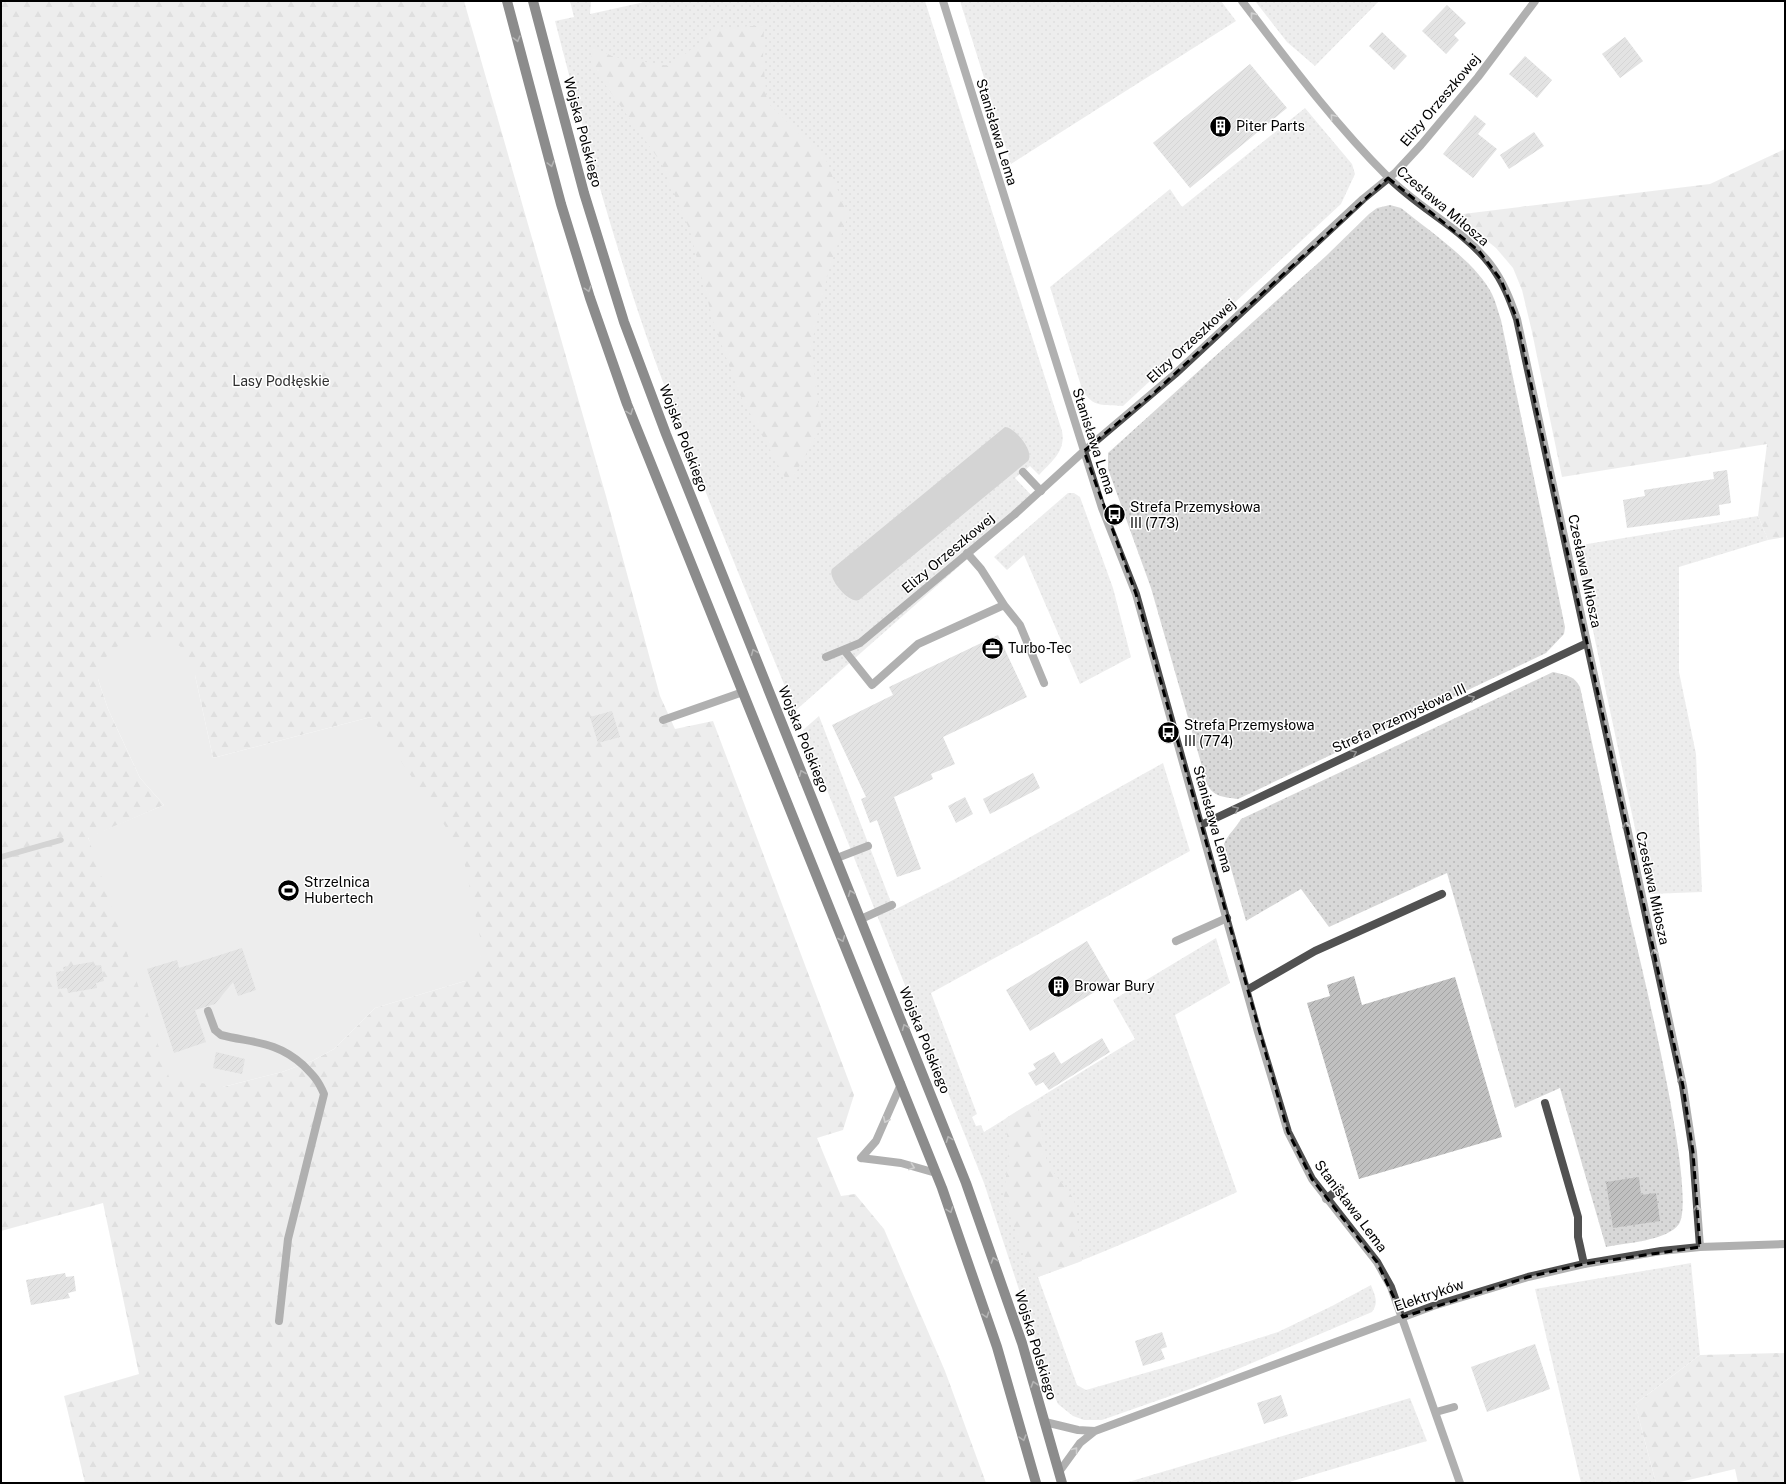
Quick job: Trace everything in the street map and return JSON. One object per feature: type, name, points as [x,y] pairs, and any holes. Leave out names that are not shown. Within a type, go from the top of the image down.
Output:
[{"type":"main road","points":[[508,1],[561,204],[590,298],[641,440],[936,1173],[970,1265],[1036,1483]]},
{"type":"main road","name":"Wojska Polskiego","points":[[533,1],[584,193],[624,322],[666,434],[837,858],[980,1219],[1003,1286],[1045,1422],[1062,1483]]},
{"type":"street","name":"Stanisława Lema","points":[[943,1],[1102,508],[1136,594],[1288,1132],[1302,1163],[1326,1199],[1377,1262],[1391,1287],[1403,1317],[1460,1483]]},
{"type":"street","name":"Czesława Miłosza","points":[[1242,1],[1327,111],[1358,146],[1388,178],[1479,251],[1501,280],[1510,300],[1518,326],[1688,1112],[1693,1152],[1700,1247]]},
{"type":"street","name":"Elizy Orzeszkowej","points":[[826,657],[860,643],[1015,514],[1084,450],[1155,392],[1363,199],[1388,178],[1421,145],[1478,77],[1535,1]]},
{"type":"street","points":[[1023,472],[1041,491]]},
{"type":"street","points":[[968,553],[1004,605],[1020,624],[1044,683]]},
{"type":"street","points":[[844,650],[872,685],[918,644],[1004,605]]},
{"type":"street","name":"Strefa Przemysłowa III","points":[[1201,826],[1587,643]]},
{"type":"street","points":[[663,720],[743,692]]},
{"type":"street","points":[[837,858],[868,846]]},
{"type":"street","points":[[1247,990],[1315,951],[1442,894]]},
{"type":"street","points":[[861,919],[892,905]]},
{"type":"street","points":[[1176,941],[1227,918]]},
{"type":"street","points":[[208,1011],[215,1030],[221,1035],[268,1044],[293,1056],[318,1079],[324,1094],[288,1239],[279,1321]]},
{"type":"street","points":[[901,1084],[876,1141],[861,1158],[887,1160],[936,1173]]},
{"type":"street","points":[[1545,1103],[1578,1217],[1578,1237],[1584,1264]]},
{"type":"street","points":[[1326,1199],[1340,1188]]},
{"type":"street","name":"Elektryków","points":[[1059,1472],[1080,1443],[1095,1431],[1403,1317],[1528,1277],[1584,1264],[1661,1251],[1700,1247],[1785,1244]]},
{"type":"street","points":[[1436,1412],[1454,1407]]},
{"type":"street","name":"Elektryków","points":[[1045,1422],[1078,1430],[1095,1431]]},
{"type":"highlighted area","points":[[1388,178],[1479,251],[1501,280],[1517,319],[1683,1086],[1693,1152],[1700,1247],[1584,1264],[1528,1277],[1403,1317],[1377,1262],[1312,1179],[1288,1132],[1136,594],[1084,451],[1155,392]]},
{"type":"green space","name":"Lasy Podłęskie","points":[[1,1],[464,1],[606,496],[660,696],[675,729],[713,721],[854,1095],[843,1130],[817,1138],[841,1196],[855,1194],[884,1229],[945,1371],[986,1483],[85,1483],[64,1396],[139,1374],[103,1203],[1,1231]],"holes":[[[195,675],[213,758],[371,717],[465,981],[375,1008],[334,1049],[312,1061],[282,1072],[223,1087],[88,838],[164,805],[140,778],[108,709],[98,679]]]},
{"type":"green space","points":[[570,1],[591,1],[590,14],[649,1],[925,1],[1062,431],[1063,438],[1060,450],[1039,475],[1030,466],[1015,478],[1032,496],[973,554],[795,711],[690,453],[657,366],[628,281],[590,151],[555,21],[574,17]]},
{"type":"green space","points":[[960,1],[1221,1],[1236,21],[1011,164]]},
{"type":"green space","points":[[1255,1],[1379,1],[1315,66],[1287,42]]},
{"type":"green space","points":[[764,25],[763,59],[767,102],[826,160],[848,216],[829,269],[811,346],[821,427],[789,485],[739,393],[713,321],[690,231],[660,161],[591,65],[591,46],[614,57],[670,66],[717,29]]},
{"type":"green space","points":[[1305,108],[1352,164],[1355,174],[1341,204],[1123,406],[1105,405],[1095,403],[1090,400],[1082,389],[1050,287],[1170,189],[1182,207]]},
{"type":"green space","points":[[1785,149],[1785,537],[1768,540],[1758,516],[1767,444],[1562,477],[1522,290],[1513,268],[1496,248],[1455,215],[1710,184]]},
{"type":"green space","points":[[1390,205],[1401,208],[1464,259],[1485,282],[1492,294],[1501,320],[1565,627],[1564,634],[1546,653],[1238,799],[1220,796],[1212,792],[1207,784],[1151,588],[1108,469],[1108,453],[1326,256],[1369,214],[1377,208]]},
{"type":"green space","points":[[1068,493],[1074,493],[1080,497],[1113,588],[1131,657],[1080,684],[1024,555],[1007,570],[994,557]]},
{"type":"green space","points":[[1758,516],[1768,540],[1679,567],[1679,672],[1696,754],[1702,892],[1649,894],[1575,546]]},
{"type":"green space","name":"Strzelnica Hubertech","points":[[140,638],[172,640],[187,652],[195,675],[213,758],[371,717],[462,851],[484,956],[465,981],[375,1008],[334,1049],[312,1061],[282,1072],[223,1087],[169,1077],[88,837],[164,805],[140,778],[108,709],[98,679],[102,661],[116,647]]},
{"type":"green space","points":[[1553,672],[1572,678],[1580,687],[1665,1072],[1681,1168],[1683,1203],[1679,1224],[1673,1230],[1656,1238],[1606,1247],[1560,1088],[1515,1108],[1447,873],[1329,927],[1301,889],[1246,921],[1224,844],[1241,819]]},
{"type":"green space","points":[[819,716],[894,910],[957,878],[1163,763],[1190,851],[931,993],[977,1114],[972,1117],[976,1126],[981,1125],[984,1132],[1135,1039],[1113,1000],[1216,938],[1230,983],[1175,1015],[1237,1192],[1139,1237],[1038,1277],[1077,1385],[1086,1390],[1173,1365],[1278,1332],[1371,1285],[1376,1302],[1372,1312],[1193,1388],[1102,1420],[1084,1420],[1073,1416],[1058,1404],[1053,1393],[984,1183],[803,730]]},
{"type":"green space","points":[[1027,1105],[1038,1108],[1047,1164],[1074,1199],[1082,1261],[1038,1277],[1027,1263],[1004,1199],[1008,1154],[1006,1118]]},
{"type":"green space","points":[[1691,1263],[1700,1355],[1635,1404],[1656,1483],[1581,1483],[1535,1289]]},
{"type":"green space","points":[[1785,1353],[1785,1483],[1738,1483],[1735,1469],[1676,1483],[1656,1483],[1635,1404],[1700,1355]]},
{"type":"green space","points":[[1410,1398],[1427,1441],[1286,1483],[1125,1483]]},
{"type":"shaded area","points":[[1005,427],[1013,431],[1022,440],[1029,451],[1028,461],[859,600],[850,598],[845,594],[836,584],[831,573],[832,569]]},
{"type":"building","points":[[1447,5],[1466,23],[1454,35],[1459,40],[1446,54],[1422,31]]},
{"type":"building","points":[[1382,32],[1407,56],[1394,70],[1369,46]]},
{"type":"building","points":[[1625,37],[1643,61],[1620,78],[1602,54]]},
{"type":"building","points":[[1525,56],[1552,80],[1537,98],[1509,74]]},
{"type":"building","name":"Piter Parts","points":[[1250,64],[1287,108],[1190,188],[1153,143]]},
{"type":"building","points":[[1475,115],[1486,124],[1478,134],[1497,149],[1473,178],[1443,154]]},
{"type":"building","points":[[1534,132],[1544,146],[1509,169],[1500,155]]},
{"type":"building","points":[[1727,470],[1731,503],[1719,505],[1720,515],[1627,528],[1623,500],[1645,496],[1644,490],[1714,479],[1713,472]]},
{"type":"building","points":[[998,635],[1027,697],[943,737],[955,764],[931,774],[933,779],[894,797],[921,869],[897,877],[877,820],[870,823],[861,799],[866,797],[832,725],[893,695],[889,687]]},
{"type":"building","points":[[612,711],[620,737],[598,743],[590,717]]},
{"type":"building","points":[[1033,773],[1040,788],[990,814],[983,799]]},
{"type":"building","points":[[965,797],[973,814],[956,823],[948,806]]},
{"type":"building","name":"Browar Bury","points":[[1087,941],[1111,982],[1030,1031],[1006,990]]},
{"type":"building","points":[[242,948],[256,990],[238,996],[233,982],[215,1004],[195,1010],[206,1042],[174,1053],[147,969],[177,960],[179,968]]},
{"type":"building","points":[[92,962],[93,966],[101,965],[104,981],[96,983],[97,988],[68,993],[67,988],[58,989],[56,972],[64,971],[63,967]]},
{"type":"building","points":[[1354,976],[1362,1005],[1455,977],[1502,1137],[1359,1179],[1307,1003],[1330,996],[1327,985]]},
{"type":"building","points":[[1102,1038],[1110,1052],[1049,1090],[1043,1082],[1036,1086],[1028,1073],[1036,1069],[1033,1064],[1054,1052],[1061,1064]]},
{"type":"building","points":[[216,1052],[245,1059],[242,1074],[213,1068]]},
{"type":"building","points":[[1639,1177],[1641,1195],[1656,1193],[1660,1221],[1613,1228],[1606,1182]]},
{"type":"building","points":[[65,1273],[66,1277],[74,1276],[76,1291],[68,1293],[70,1298],[31,1305],[26,1280]]},
{"type":"building","points":[[1162,1332],[1167,1347],[1161,1349],[1165,1359],[1143,1366],[1135,1341]]},
{"type":"building","points":[[1535,1344],[1550,1389],[1487,1412],[1471,1367]]},
{"type":"building","points":[[1281,1395],[1288,1416],[1264,1424],[1257,1403]]},
{"type":"waterway","points":[[1,857],[61,840]]},
{"type":"place","name":"Piter Parts","points":[[1220,126]]},
{"type":"place","name":"Strefa Przemysłowa III (773)","points":[[1115,515]]},
{"type":"place","name":"Turbo-Tec","points":[[993,648]]},
{"type":"place","name":"Strefa Przemysłowa III (774)","points":[[1168,733]]},
{"type":"place","name":"Strzelnica Hubertech","points":[[288,890]]},
{"type":"place","name":"Browar Bury","points":[[1059,986]]}]
